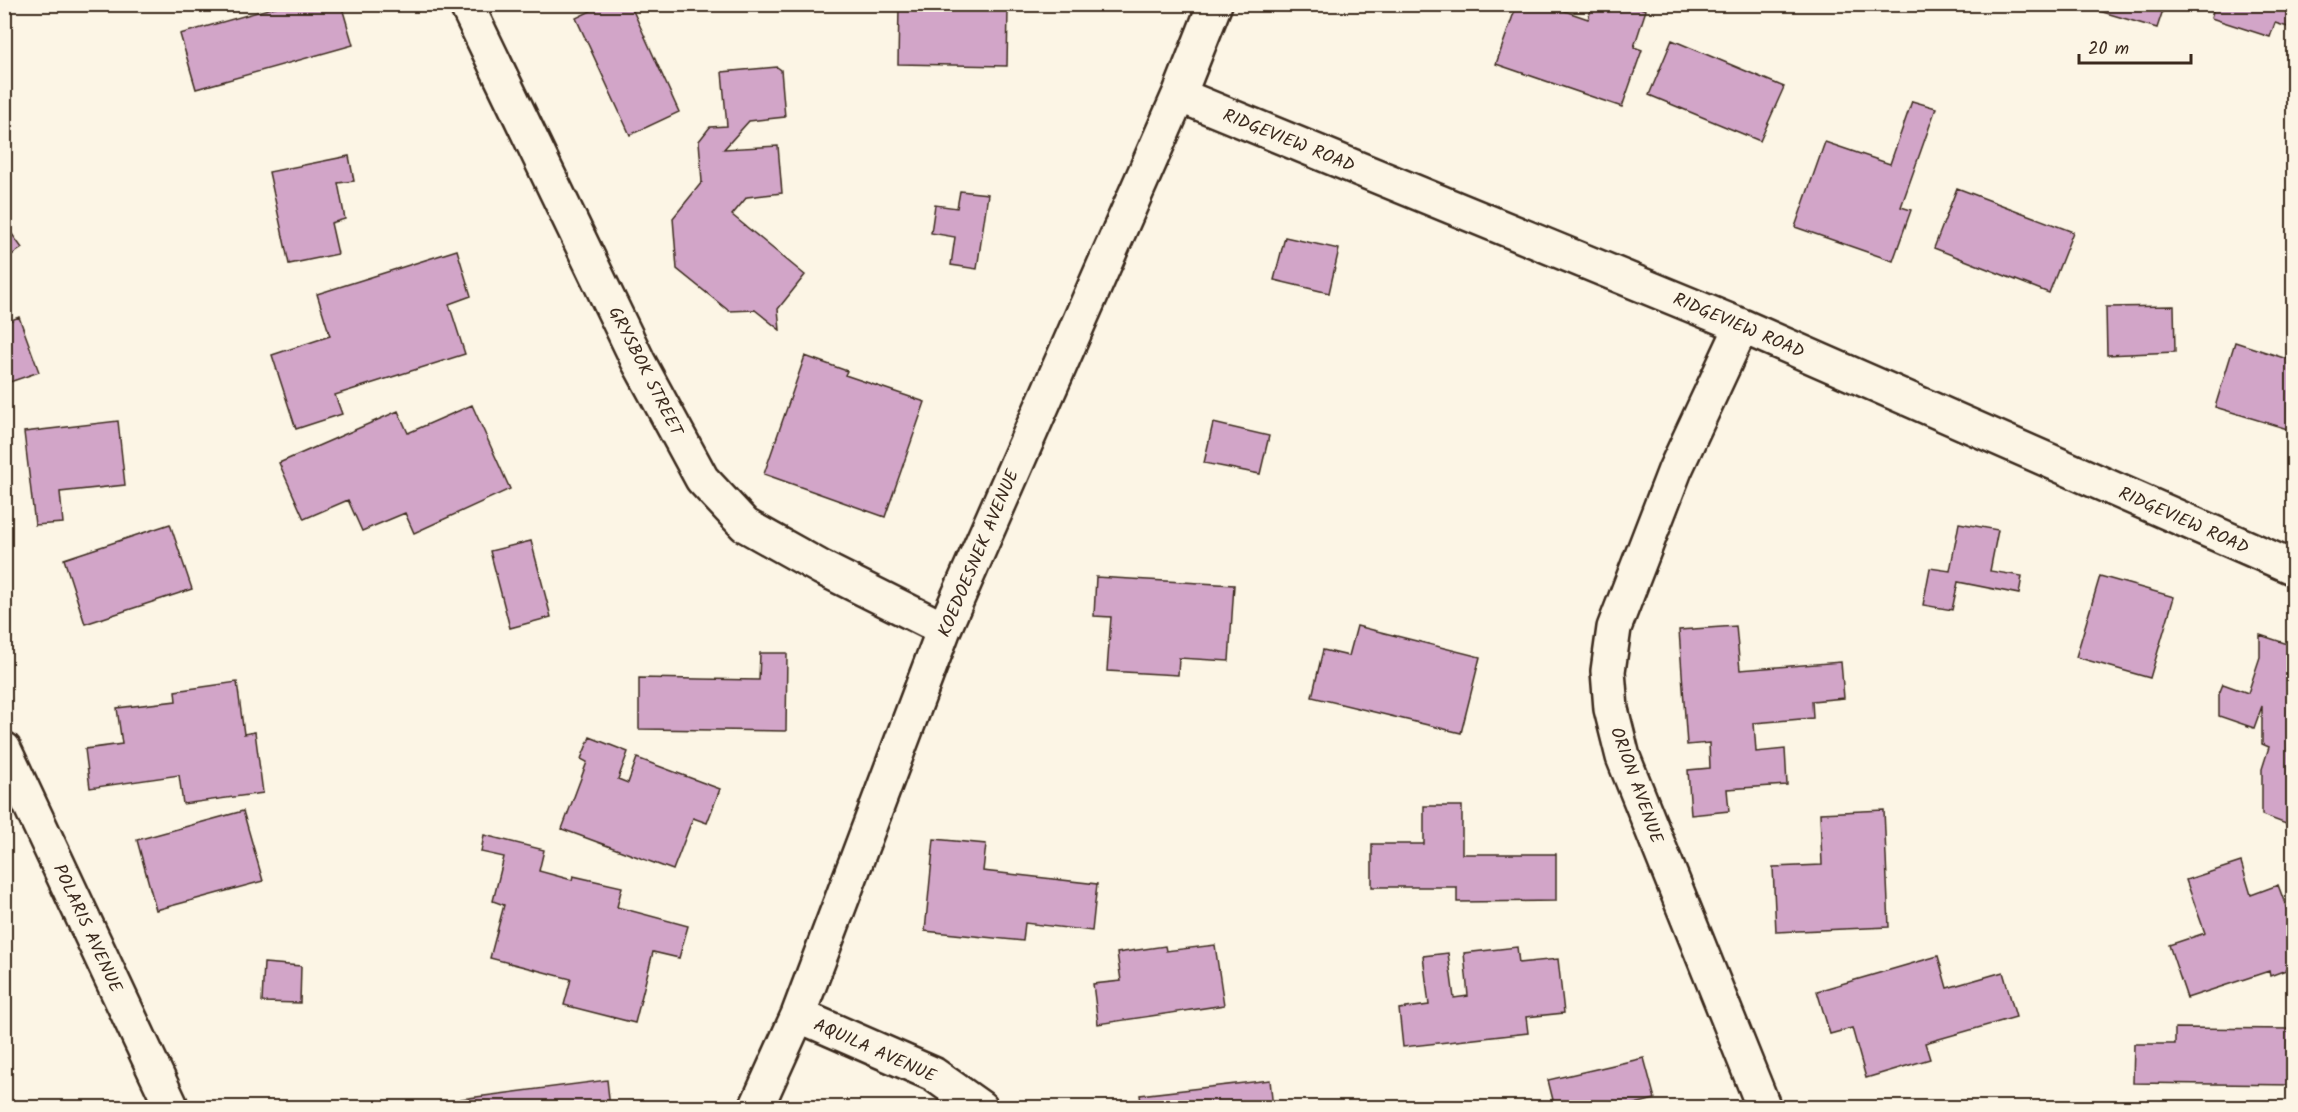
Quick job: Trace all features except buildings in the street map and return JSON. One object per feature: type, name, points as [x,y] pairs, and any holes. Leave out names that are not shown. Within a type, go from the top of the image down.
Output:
[{"type":"street","name":"GRYSBOK STREET","points":[[466,4],[638,361],[702,478],[745,525],[822,568],[944,629]]},
{"type":"street","name":"KOEDOESNEK AVENUE","points":[[756,1107],[798,1015],[944,629],[1179,95],[1215,4]]},
{"type":"street","name":"RIDGEVIEW ROAD","points":[[1179,95],[1742,326],[2294,568]]},
{"type":"street","name":"ORION AVENUE","points":[[1742,326],[1675,470],[1614,628],[1608,671],[1611,709],[1623,757],[1764,1107]]},
{"type":"street","name":"POLARIS AVENUE","points":[[4,749],[172,1107]]},
{"type":"street","name":"AQUILA AVENUE","points":[[798,1015],[933,1074],[981,1107]]}]
